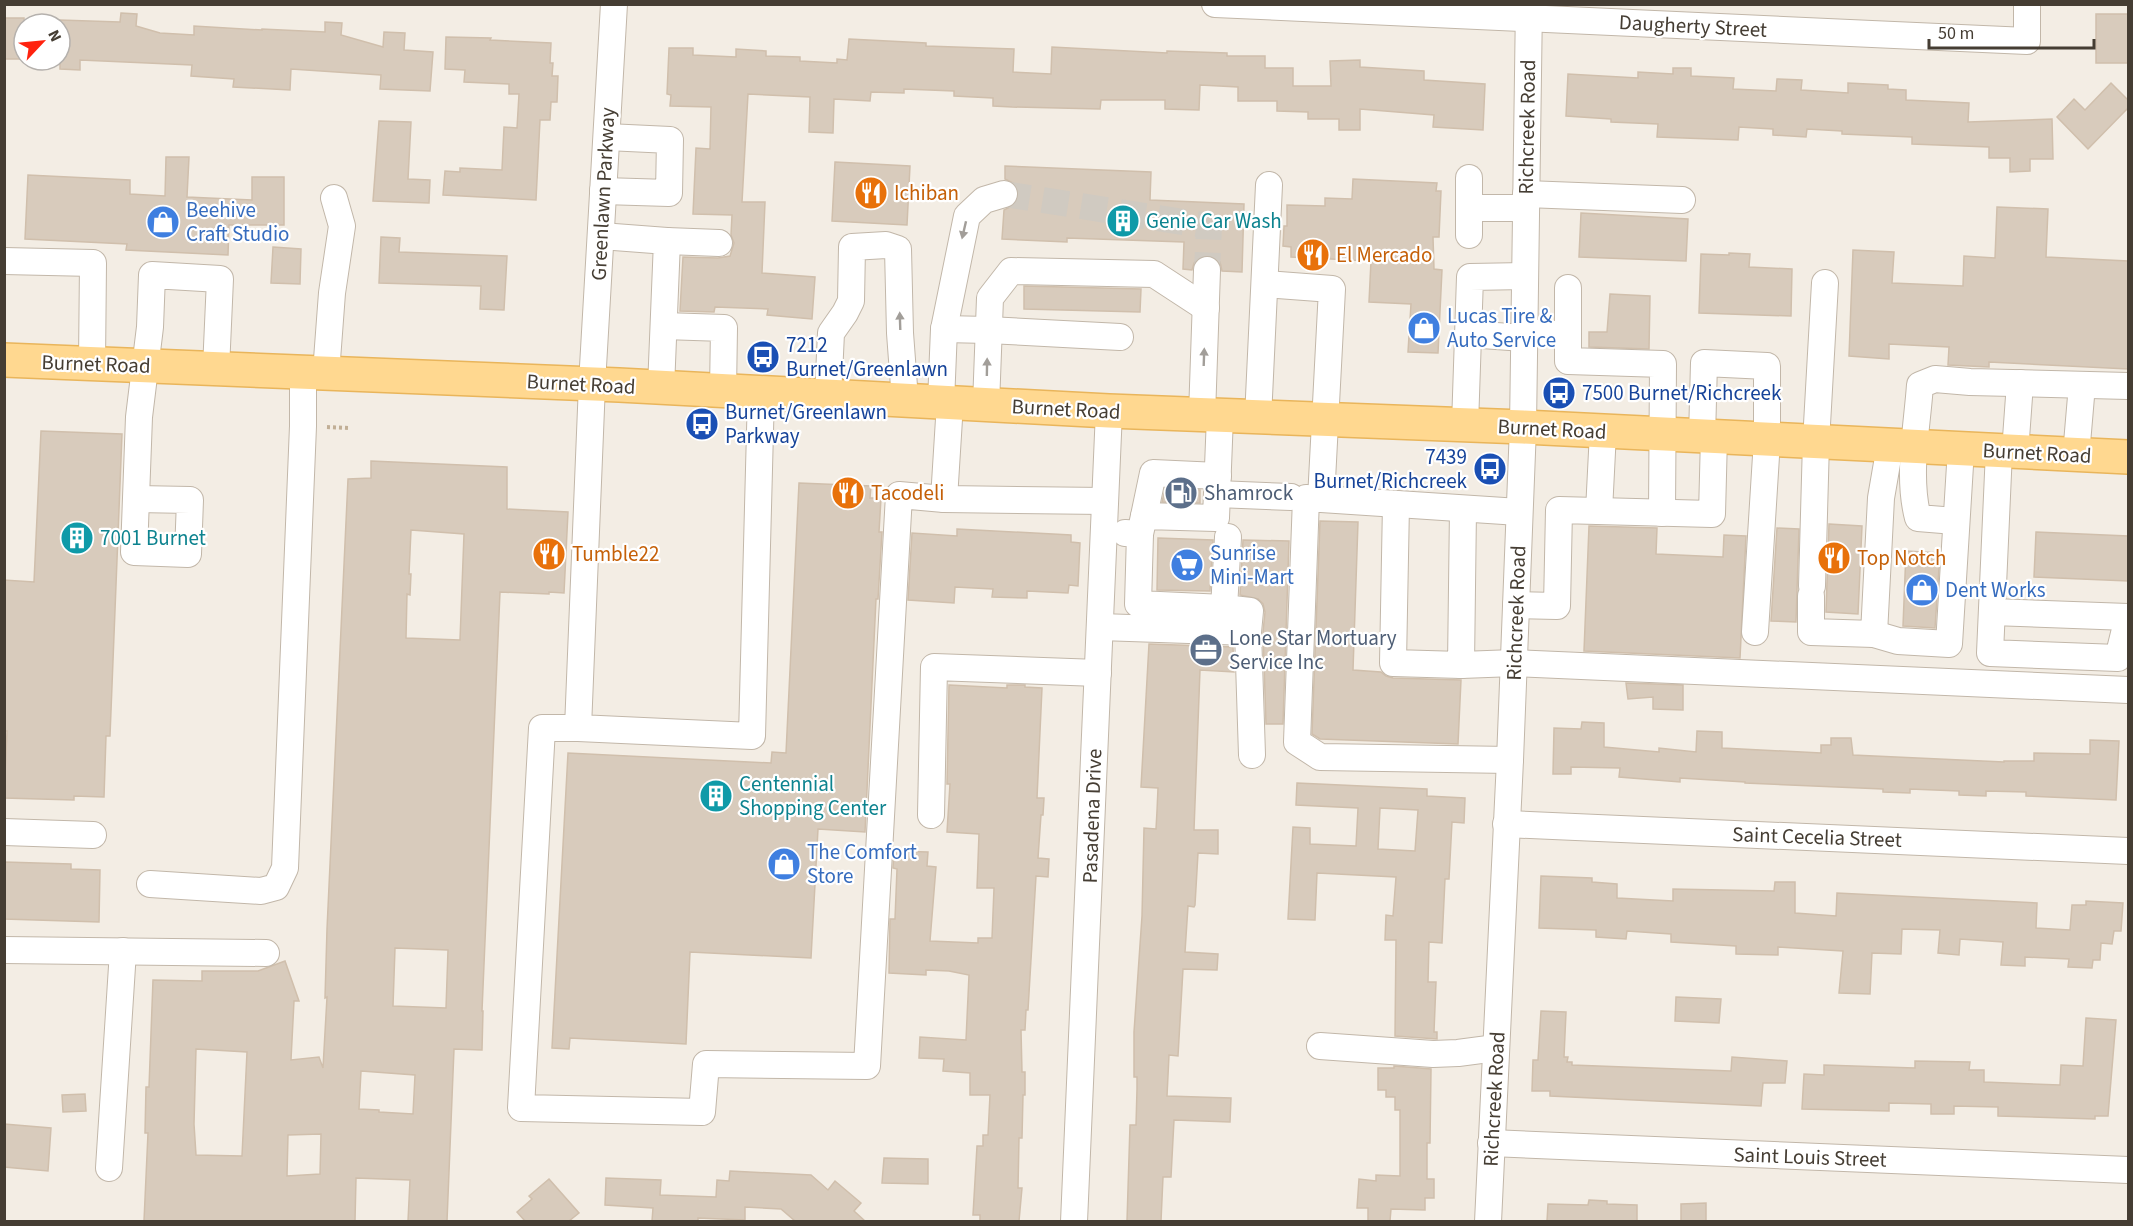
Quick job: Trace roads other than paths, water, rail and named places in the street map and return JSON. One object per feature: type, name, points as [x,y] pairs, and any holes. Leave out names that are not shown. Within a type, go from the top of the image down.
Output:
[{"type":"main road","name":"Burnet Road","points":[[4,360],[592,384],[1109,411],[1523,427],[2128,458]]},
{"type":"street","name":"Greenlawn Parkway","points":[[579,728],[592,384],[614,4]]},
{"type":"street","name":"Daugherty Street","points":[[1215,4],[1529,12],[2026,41],[2027,4]]},
{"type":"street","name":"Richcreek Road","points":[[1488,1221],[1523,427],[1529,12]]},
{"type":"street","points":[[603,191],[669,193],[670,140],[607,137]]},
{"type":"street","points":[[1469,178],[1469,235]]},
{"type":"street","points":[[1258,417],[1269,185]]},
{"type":"street","points":[[944,499],[944,330],[967,216],[984,201],[1004,194]]},
{"type":"street","points":[[150,884],[261,891],[276,887],[285,868],[303,426],[332,293],[342,226],[334,198]]},
{"type":"street","points":[[1469,208],[1526,201],[1682,200]]},
{"type":"street","points":[[601,236],[718,243]]},
{"type":"street","points":[[661,388],[667,241]]},
{"type":"street","points":[[828,396],[831,333],[845,313],[850,301],[852,247],[886,245],[898,249],[900,333],[905,400]]},
{"type":"street","points":[[4,261],[93,263],[92,363]]},
{"type":"street","points":[[1104,532],[1142,525],[1216,518],[1217,485],[1206,308],[1207,270]]},
{"type":"street","points":[[986,405],[990,298],[1011,271],[1154,274],[1206,308]]},
{"type":"street","points":[[137,499],[139,417],[150,327],[152,275],[220,279],[216,369]]},
{"type":"street","points":[[1465,425],[1470,277],[1525,276]]},
{"type":"street","points":[[1265,284],[1332,289],[1321,499]]},
{"type":"street","points":[[1825,284],[1816,442],[1811,632],[1874,634],[1898,641],[1949,644],[1961,449]]},
{"type":"street","points":[[1568,288],[1568,361],[1663,364],[1662,513]]},
{"type":"street","points":[[664,326],[724,328],[723,391]]},
{"type":"street","points":[[944,330],[1120,337]]},
{"type":"street","points":[[1468,334],[1568,335]]},
{"type":"street","points":[[1516,605],[1557,606],[1559,510],[1712,514],[1704,363],[1767,366],[1767,440],[1755,632]]},
{"type":"street","points":[[1874,634],[1881,498],[1902,447],[1920,385],[1935,379],[2128,386]]},
{"type":"street","points":[[1992,612],[2128,617],[2118,658],[1990,654],[1992,612],[2007,451],[2020,383]]},
{"type":"street","points":[[2076,455],[2082,384]]},
{"type":"street","points":[[761,393],[752,736],[543,728],[521,1108],[702,1112],[706,1064],[867,1066],[899,495],[944,499],[1105,501]]},
{"type":"street","name":"Pasadena Drive","points":[[1074,1221],[1109,411]]},
{"type":"street","points":[[1599,511],[1603,432]]},
{"type":"street","points":[[1902,447],[1918,518],[1955,521]]},
{"type":"street","points":[[1252,755],[1248,632],[1250,611],[1138,604],[1142,525],[1153,473],[1291,497]]},
{"type":"street","points":[[1510,760],[1320,757],[1297,742],[1306,498],[1519,512]]},
{"type":"street","points":[[1396,504],[1393,663],[1461,665],[1514,663],[2128,690]]},
{"type":"street","points":[[1461,665],[1463,509]]},
{"type":"street","points":[[1224,608],[1228,537]]},
{"type":"street","points":[[1518,541],[1558,542]]},
{"type":"street","points":[[1100,627],[1248,632]]},
{"type":"street","points":[[931,815],[934,667],[1098,673]]},
{"type":"street","name":"Saint Cecelia Street","points":[[1506,824],[2128,850]]},
{"type":"street","points":[[4,832],[93,835]]},
{"type":"street","points":[[4,950],[266,953]]},
{"type":"street","points":[[109,1168],[123,951]]},
{"type":"street","points":[[1320,1046],[1433,1054],[1496,1048]]},
{"type":"street","name":"Saint Louis Street","points":[[1491,1143],[2128,1170]]},
{"type":"tunnel","points":[[1004,194],[1209,226],[1207,270]]},
{"type":"place","name":"Ichiban","points":[[871,193]]},
{"type":"place","name":"Genie Car Wash","points":[[1123,221]]},
{"type":"place","name":"Beehive Craft Studio","points":[[163,222]]},
{"type":"place","name":"El Mercado","points":[[1313,255]]},
{"type":"place","name":"Lucas Tire & Auto Service","points":[[1424,328]]},
{"type":"place","name":"7212 Burnet/Greenlawn","points":[[763,357]]},
{"type":"place","name":"7500 Burnet/Richcreek","points":[[1559,393]]},
{"type":"place","name":"Burnet/Greenlawn Parkway","points":[[702,424]]},
{"type":"place","name":"7439 Burnet/Richcreek","points":[[1490,469]]},
{"type":"place","name":"Tacodeli","points":[[848,493]]},
{"type":"place","name":"Shamrock","points":[[1181,493]]},
{"type":"place","name":"7001 Burnet","points":[[77,538]]},
{"type":"place","name":"Tumble22","points":[[549,554]]},
{"type":"place","name":"Top Notch","points":[[1834,558]]},
{"type":"place","name":"Sunrise Mini-Mart","points":[[1187,565]]},
{"type":"place","name":"Dent Works","points":[[1922,590]]},
{"type":"place","name":"Lone Star Mortuary Service Inc","points":[[1206,650]]},
{"type":"place","name":"Centennial Shopping Center","points":[[716,796]]},
{"type":"place","name":"The Comfort Store","points":[[784,864]]}]
